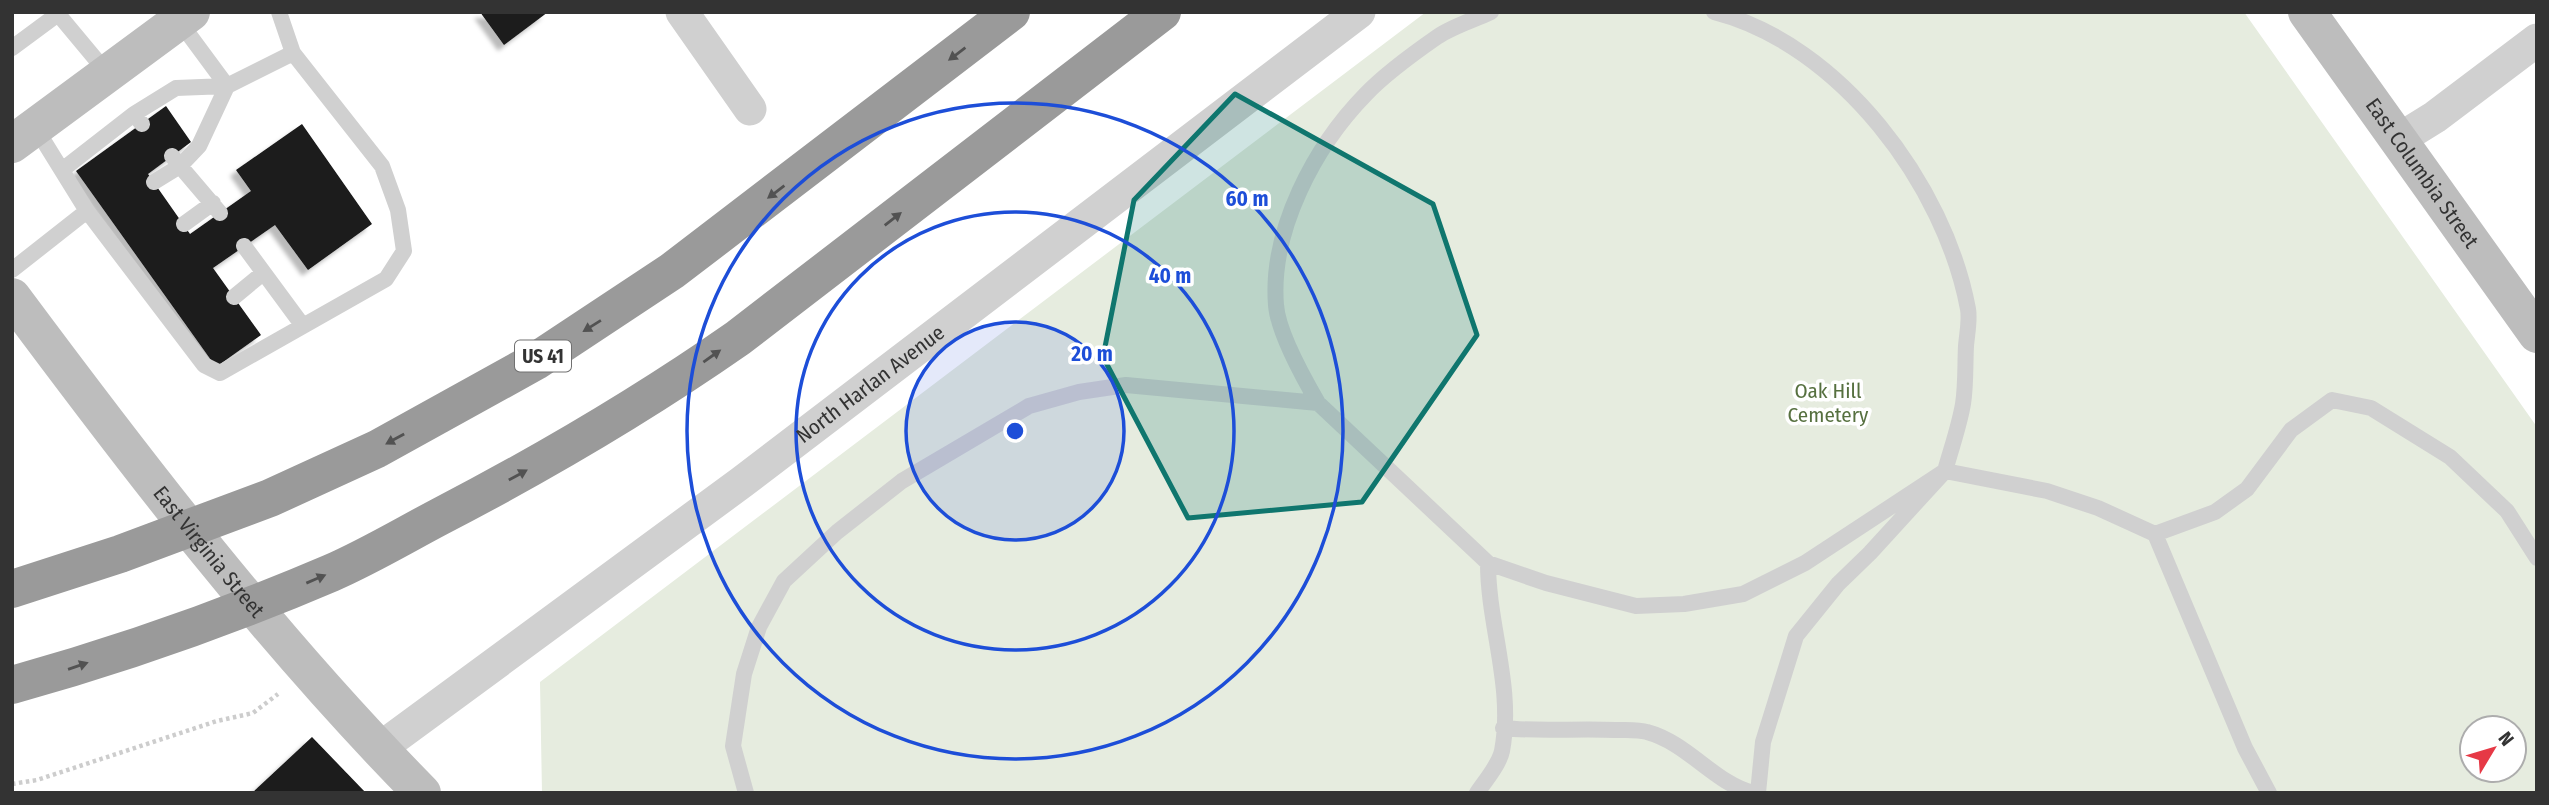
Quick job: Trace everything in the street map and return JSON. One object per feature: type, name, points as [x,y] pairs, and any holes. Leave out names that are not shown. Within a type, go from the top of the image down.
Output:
[{"type":"highway","name":"US 41","points":[[12,589],[270,498],[377,449],[590,327],[683,263],[1011,12]]},
{"type":"highway","points":[[12,685],[63,671],[253,606],[335,571],[482,495],[669,386],[738,338],[1162,12]]},
{"type":"main road","name":"East Columbia Street","points":[[2307,12],[2537,334]]},
{"type":"main road","points":[[24,136],[185,17]]},
{"type":"main road","name":"East Virginia Street","points":[[12,297],[188,528],[379,750],[422,793]]},
{"type":"street","points":[[682,12],[750,109]]},
{"type":"street","name":"North Harlan Avenue","points":[[379,750],[742,482],[1359,12]]},
{"type":"street","points":[[2399,140],[2435,117],[2537,40]]},
{"type":"lane","points":[[24,136],[62,170],[86,211],[103,221],[185,332],[204,365],[220,373],[386,279],[404,251],[398,210],[382,166],[293,53],[279,12]]},
{"type":"lane","points":[[1491,12],[1439,36],[1367,94],[1330,141],[1299,194],[1278,255],[1276,307],[1299,370],[1318,402],[1488,563],[1546,583],[1636,606],[1685,604],[1743,594],[1805,563],[1945,471],[2047,491],[2098,508],[2155,534],[2245,748],[2269,793]]},
{"type":"lane","points":[[1503,727],[1536,732],[1584,728],[1647,732],[1696,757],[1735,788],[1755,793],[1763,742],[1796,636],[1838,584],[1945,471],[1963,404],[1968,311],[1948,245],[1919,177],[1861,106],[1806,54],[1730,16],[1714,12]]},
{"type":"lane","points":[[12,48],[58,14],[108,74]]},
{"type":"lane","points":[[185,17],[227,86]]},
{"type":"lane","points":[[62,170],[138,119],[176,88],[227,86],[293,53]]},
{"type":"lane","points":[[154,182],[176,161],[199,146],[227,86]]},
{"type":"lane","points":[[176,161],[216,208],[184,224]]},
{"type":"lane","points":[[12,270],[86,211]]},
{"type":"lane","points":[[244,246],[303,326]]},
{"type":"lane","points":[[234,297],[263,274]]},
{"type":"lane","points":[[746,793],[733,746],[744,674],[759,627],[784,581],[837,532],[902,481],[1029,406],[1079,392],[1126,385],[1318,402]]},
{"type":"lane","points":[[2155,534],[2214,512],[2246,489],[2291,430],[2332,400],[2371,408],[2450,457],[2507,511],[2537,558]]},
{"type":"lane","points":[[1477,793],[1502,753],[1505,700],[1499,641],[1488,599],[1488,563]]},
{"type":"path","points":[[12,784],[37,780],[217,721],[253,713],[310,671]]},
{"type":"highlighted area","points":[[1235,94],[1433,204],[1477,335],[1362,502],[1188,518],[1103,357],[1134,200]]},
{"type":"green space","name":"Oak Hill Cemetery","points":[[1426,12],[2244,12],[2537,427],[2537,793],[542,793],[540,682]]},
{"type":"building","points":[[480,12],[548,12],[504,45]]},
{"type":"building","points":[[166,106],[191,142],[148,174],[190,234],[251,191],[236,170],[302,124],[372,224],[308,270],[275,225],[213,268],[261,335],[216,367],[76,171]]},
{"type":"building","points":[[312,737],[366,793],[252,793]]}]
